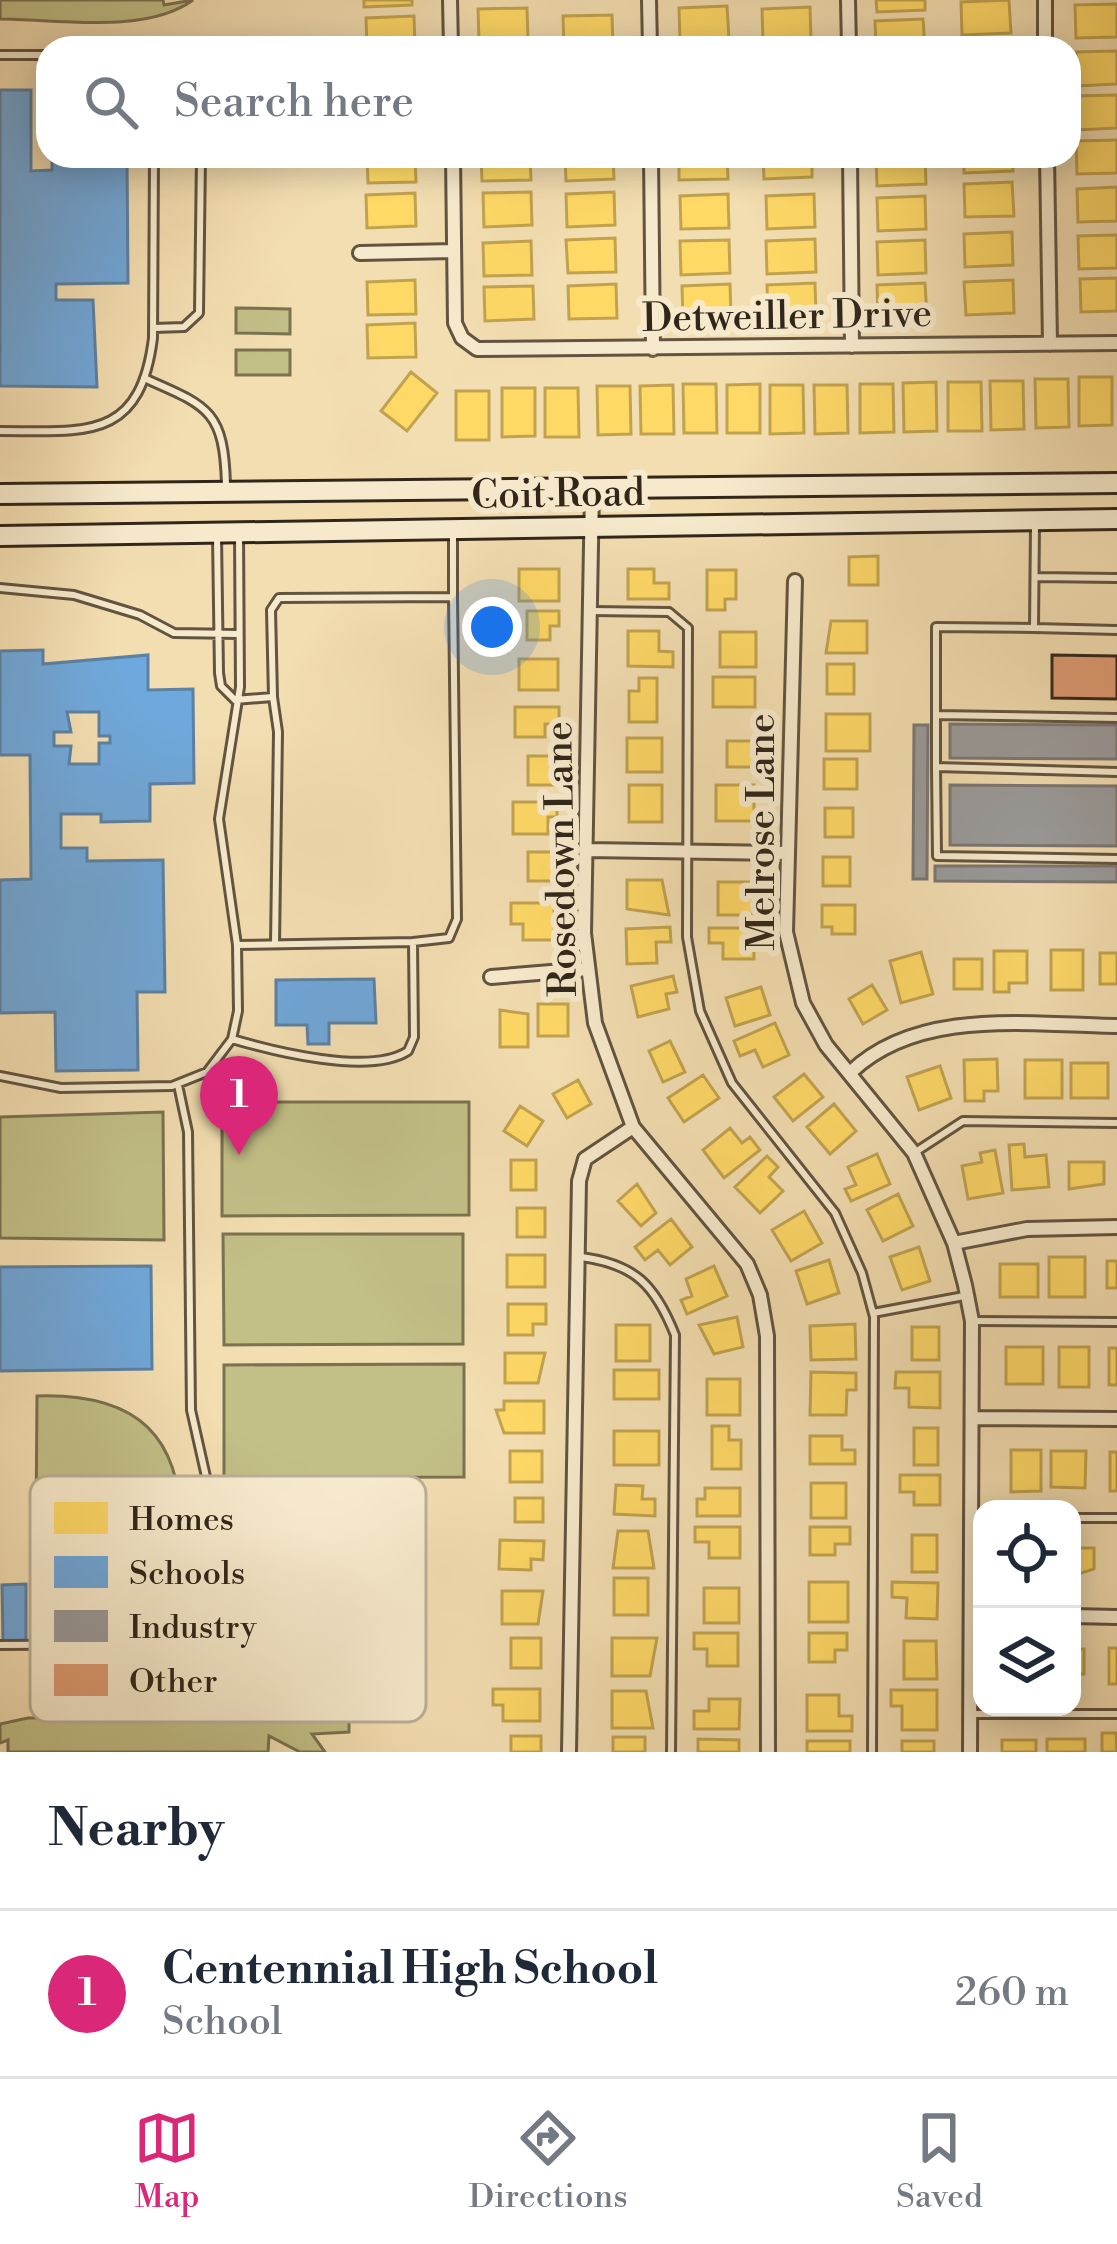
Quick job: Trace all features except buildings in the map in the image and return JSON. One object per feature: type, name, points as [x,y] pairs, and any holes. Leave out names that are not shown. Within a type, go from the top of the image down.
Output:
[{"type":"main road","name":"Coit Road","points":[[0,494],[1117,483]]},
{"type":"main road","points":[[1035,484],[1035,521]]},
{"type":"main road","points":[[217,530],[226,494]]},
{"type":"main road","points":[[226,494],[239,530]]},
{"type":"main road","name":"Coit Road","points":[[0,536],[1117,519]]},
{"type":"street","points":[[451,0],[451,36]]},
{"type":"street","points":[[649,0],[650,36]]},
{"type":"street","points":[[848,0],[849,36]]},
{"type":"street","points":[[1045,0],[1046,36]]},
{"type":"street","points":[[360,253],[454,251],[452,168]]},
{"type":"street","points":[[651,168],[653,349]]},
{"type":"street","points":[[850,168],[852,346]]},
{"type":"street","points":[[1047,168],[1050,344]]},
{"type":"street","name":"Detweiller Drive","points":[[454,251],[455,317],[462,338],[489,351],[1117,343]]},
{"type":"street","name":"Rosedown Lane","points":[[592,490],[586,969],[602,1044],[633,1127],[747,1264],[764,1313],[768,1752]]},
{"type":"street","name":"Melrose Lane","points":[[795,581],[786,932],[795,980],[826,1045],[914,1153],[954,1243],[972,1321],[976,1500]]},
{"type":"street","points":[[588,850],[788,853]]},
{"type":"street","points":[[491,977],[586,969]]},
{"type":"street","points":[[851,1072],[898,1044],[969,1024],[1117,1026]]},
{"type":"street","points":[[569,1752],[580,1167],[594,1151],[633,1127]]},
{"type":"street","points":[[954,1243],[1027,1228],[1117,1227]]},
{"type":"street","points":[[973,1418],[1117,1419]]},
{"type":"street","points":[[1081,1616],[1117,1617]]},
{"type":"street","name":"Melrose Lane","points":[[970,1752],[973,1672]]},
{"type":"lane","points":[[0,56],[36,55]]},
{"type":"lane","points":[[0,431],[92,431],[109,425],[131,404],[143,378],[154,328],[154,168]]},
{"type":"lane","points":[[154,328],[184,327],[199,313],[201,168]]},
{"type":"lane","points":[[143,378],[194,399],[214,417],[222,434],[226,494]]},
{"type":"lane","points":[[1034,628],[1035,521]]},
{"type":"lane","points":[[217,530],[220,681],[235,700]]},
{"type":"lane","points":[[0,1076],[61,1088],[178,1085],[207,1072],[232,1039],[238,1011],[238,944],[219,835],[235,700],[239,530]]},
{"type":"lane","points":[[238,944],[449,938],[457,919],[453,530]]},
{"type":"lane","points":[[1036,577],[1117,578]]},
{"type":"lane","points":[[0,587],[74,595],[140,615],[174,633],[239,634]]},
{"type":"lane","points":[[275,944],[278,732],[271,610],[279,598],[453,596]]},
{"type":"lane","points":[[591,611],[669,612],[686,623],[691,645],[690,958],[711,1046],[739,1093],[835,1213],[873,1313],[872,1752]]},
{"type":"lane","points":[[1117,630],[936,627],[938,856],[1117,859]]},
{"type":"lane","points":[[235,700],[273,697]]},
{"type":"lane","points":[[936,716],[1117,718]]},
{"type":"lane","points":[[936,767],[1117,772]]},
{"type":"lane","points":[[232,1039],[307,1059],[402,1056],[414,1040],[413,942]]},
{"type":"lane","points":[[178,1085],[188,1132],[190,1410],[206,1476]]},
{"type":"lane","points":[[914,1153],[963,1121],[1117,1123]]},
{"type":"lane","points":[[578,1256],[621,1263],[633,1272],[665,1311],[674,1335],[671,1752]]},
{"type":"lane","points":[[873,1313],[967,1295]]},
{"type":"lane","points":[[972,1321],[1117,1322]]},
{"type":"lane","points":[[1081,1518],[1117,1518]]},
{"type":"lane","points":[[0,1646],[30,1646]]},
{"type":"lane","points":[[970,1714],[1117,1714]]},
{"type":"shaded area","points":[[0,0],[163,0],[164,5],[193,0],[151,18],[100,23],[0,19]]},
{"type":"shaded area","points":[[236,308],[290,309],[290,334],[236,333]]},
{"type":"shaded area","points":[[236,350],[290,350],[290,375],[236,375]]},
{"type":"shaded area","points":[[222,1102],[469,1102],[469,1215],[222,1216]]},
{"type":"shaded area","points":[[163,1112],[164,1240],[0,1238],[0,1117]]},
{"type":"shaded area","points":[[223,1234],[463,1234],[463,1344],[224,1345]]},
{"type":"shaded area","points":[[464,1364],[464,1477],[224,1476],[224,1365]]},
{"type":"shaded area","points":[[37,1396],[72,1397],[128,1413],[163,1447],[175,1476],[36,1476]]},
{"type":"shaded area","points":[[28,1718],[30,1722],[349,1722],[349,1732],[312,1734],[325,1752],[300,1752],[269,1736],[268,1752],[8,1752],[8,1740],[0,1743],[0,1724]]},
{"type":"place","name":"Centennial High School","points":[[239,1155]]}]
